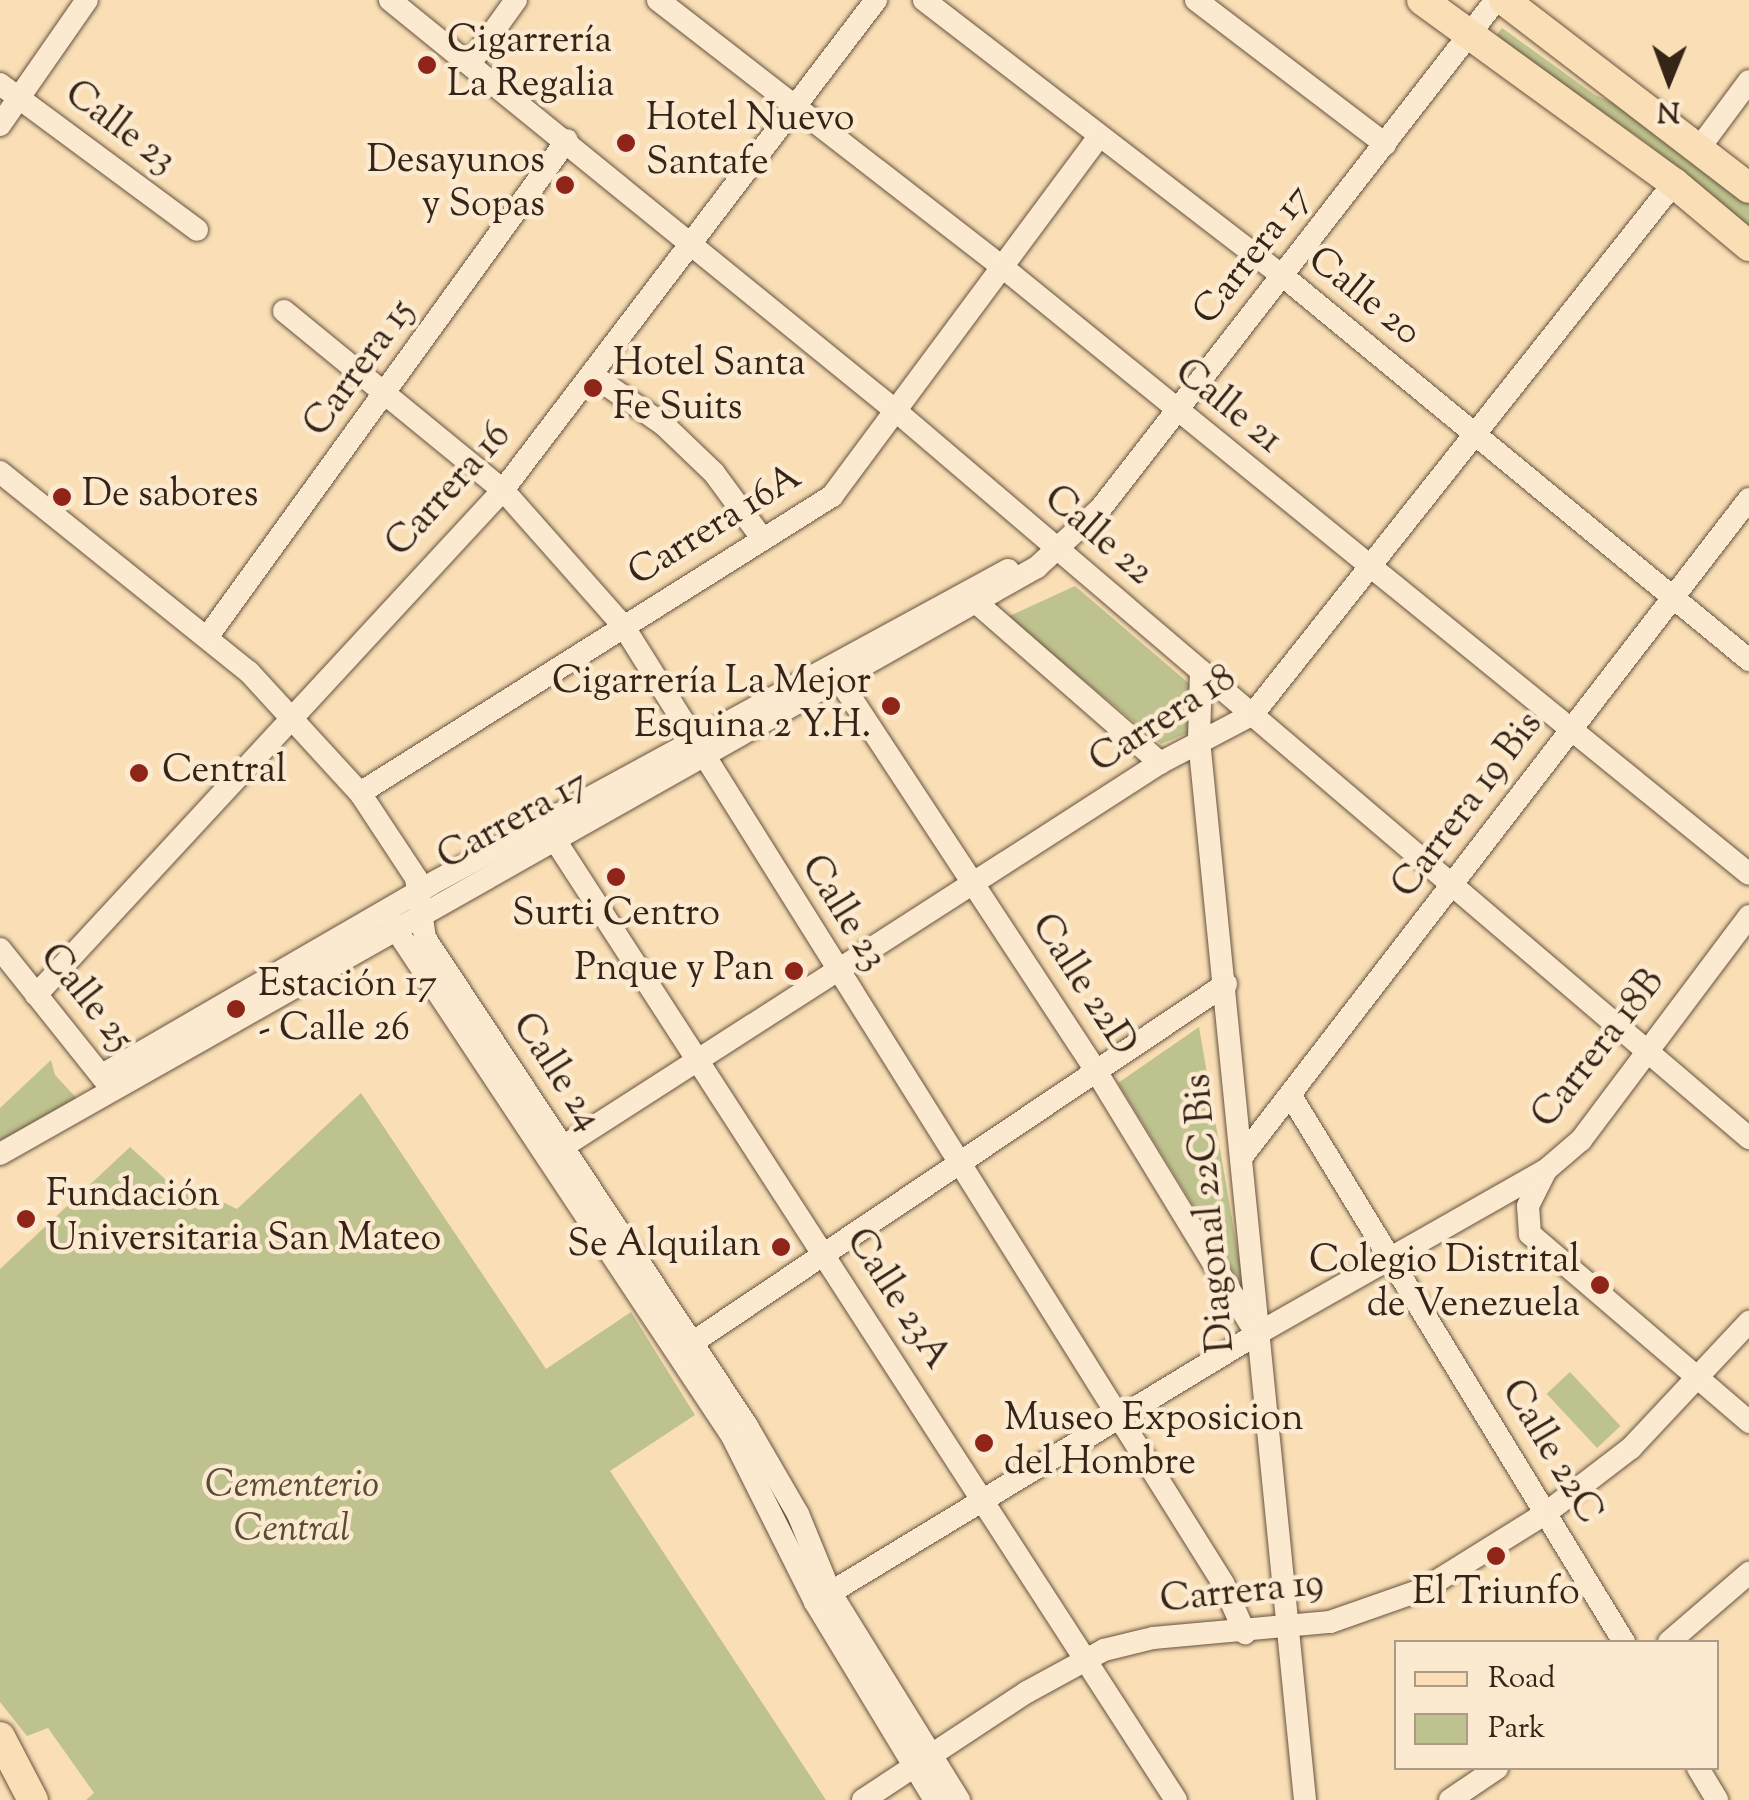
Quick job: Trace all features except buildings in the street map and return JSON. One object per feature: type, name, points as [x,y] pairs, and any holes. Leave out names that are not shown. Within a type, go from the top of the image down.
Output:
[{"type":"main road","points":[[1422,0],[1674,182],[1749,246]]},
{"type":"main road","points":[[1504,0],[1700,146],[1749,188]]},
{"type":"main road","points":[[0,1737],[30,1800]]},
{"type":"main road","points":[[0,1766],[30,1800]]},
{"type":"street","points":[[0,126],[10,91],[87,0]]},
{"type":"street","name":"Calle 22","points":[[390,0],[472,61],[896,411],[1749,1138]]},
{"type":"street","points":[[472,61],[516,0]]},
{"type":"street","name":"Calle 21","points":[[658,0],[1000,265],[1176,412],[1749,874]]},
{"type":"street","name":"Carrera 16","points":[[36,995],[502,490],[594,376],[876,0]]},
{"type":"street","name":"Calle 20","points":[[924,0],[1283,276],[1749,660]]},
{"type":"street","points":[[1196,0],[1385,144]]},
{"type":"street","name":"Carrera 17","points":[[420,903],[555,840],[696,750],[840,682],[978,604],[1059,549],[1101,508],[1496,0]]},
{"type":"street","points":[[1700,146],[1749,81]]},
{"type":"street","name":"Calle 23","points":[[10,91],[197,230]]},
{"type":"street","name":"Carrera 16A","points":[[360,793],[832,496],[1099,136]]},
{"type":"street","name":"Carrera 15","points":[[208,636],[389,392],[567,140]]},
{"type":"street","name":"Carrera 18","points":[[554,1152],[977,886],[1160,764],[1253,714],[1674,182]]},
{"type":"street","name":"Calle 23","points":[[284,312],[389,392],[502,490],[624,626],[696,750],[839,973],[1115,1420],[1222,1583],[1246,1633]]},
{"type":"street","points":[[594,376],[664,425],[714,473],[762,538]]},
{"type":"street","name":"Calle 24","points":[[0,472],[208,636],[294,716],[360,793],[420,903],[425,938],[554,1152]]},
{"type":"street","name":"Carrera 19 Bis","points":[[1244,1154],[1749,499]]},
{"type":"street","name":"Carrera 17","points":[[0,1154],[109,1084],[390,920],[696,750],[975,587],[1059,549]]},
{"type":"street","points":[[978,604],[1160,764]]},
{"type":"street","name":"Diagonal 22C Bis","points":[[1201,670],[1199,740],[1244,1154],[1257,1334],[1305,1800]]},
{"type":"street","name":"Calle 22D","points":[[840,682],[1096,1071],[1257,1334]]},
{"type":"street","name":"Calle 23A","points":[[555,840],[1176,1800]]},
{"type":"street","name":"Carrera 18B","points":[[822,1597],[1257,1334],[1546,1170],[1581,1140],[1749,916]]},
{"type":"street","name":"Calle 24","points":[[390,920],[554,1152],[685,1348],[822,1597],[921,1761],[935,1800]]},
{"type":"street","name":"Calle 25","points":[[0,949],[109,1084]]},
{"type":"street","points":[[685,1348],[1226,984]]},
{"type":"street","name":"Calle 22C","points":[[1286,1102],[1390,1256],[1623,1640]]},
{"type":"street","points":[[1546,1170],[1528,1206],[1530,1234],[1749,1422]]},
{"type":"street","name":"Carrera 19","points":[[863,1800],[1084,1658],[1152,1638],[1287,1630],[1357,1616],[1424,1589],[1546,1514],[1630,1448],[1700,1380],[1749,1322]]},
{"type":"street","points":[[1672,1640],[1746,1582]]},
{"type":"street","name":"Calle 24","points":[[921,1761],[959,1800]]},
{"type":"street","points":[[1450,1800],[1494,1770]]},
{"type":"street","points":[[1699,1770],[1718,1800]]},
{"type":"green space","points":[[1502,28],[1595,95],[1633,111],[1721,179],[1749,203],[1749,228],[1648,144],[1495,37]]},
{"type":"green space","points":[[1075,586],[1192,686],[1190,732],[1161,744],[1007,617]]},
{"type":"green space","points":[[1199,1027],[1244,1288],[1118,1083]]},
{"type":"green space","points":[[51,1060],[55,1075],[82,1104],[0,1148],[0,1108]]},
{"type":"green space","name":"Cementerio Central","points":[[361,1093],[546,1369],[631,1312],[695,1415],[610,1471],[826,1800],[86,1800],[94,1793],[48,1728],[27,1736],[0,1702],[0,1269],[130,1147],[176,1189],[196,1189],[237,1209]]},
{"type":"green space","points":[[1570,1372],[1620,1426],[1597,1448],[1547,1394]]},
{"type":"place","name":"Cigarrería La Regalia","points":[[427,65]]},
{"type":"place","name":"Hotel Nuevo Santafe","points":[[626,143]]},
{"type":"place","name":"Desayunos y Sopas","points":[[565,185]]},
{"type":"place","name":"Hotel Santa Fe Suits","points":[[593,388]]},
{"type":"place","name":"De sabores","points":[[62,497]]},
{"type":"place","name":"Cigarrería La Mejor Esquina 2 Y.H.","points":[[891,706]]},
{"type":"place","name":"Central","points":[[139,773]]},
{"type":"place","name":"Surti Centro","points":[[616,877]]},
{"type":"place","name":"Pnque y Pan","points":[[794,971]]},
{"type":"place","name":"Estación 17 - Calle 26","points":[[236,1009]]},
{"type":"place","name":"Fundación Universitaria San Mateo","points":[[26,1219]]},
{"type":"place","name":"Se Alquilan","points":[[781,1247]]},
{"type":"place","name":"Colegio Distrital de Venezuela","points":[[1600,1285]]},
{"type":"place","name":"Museo Exposicion del Hombre","points":[[984,1443]]},
{"type":"place","name":"El Triunfo","points":[[1496,1556]]}]
